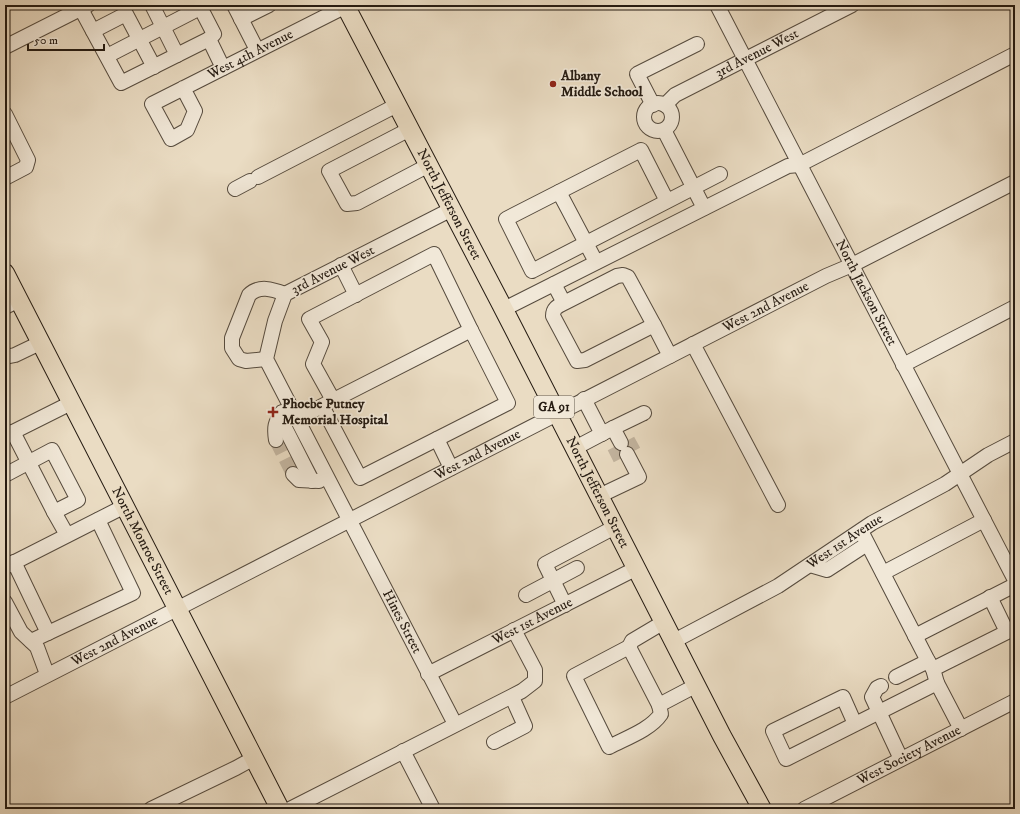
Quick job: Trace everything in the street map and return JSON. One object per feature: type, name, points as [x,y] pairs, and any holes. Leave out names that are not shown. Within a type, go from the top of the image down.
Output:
[{"type":"main road","name":"North Jefferson Street","points":[[346,5],[504,309],[722,736],[762,809]]},
{"type":"main road","name":"North Monroe Street","points":[[5,273],[12,304],[40,343],[72,403],[280,809]]},
{"type":"street","points":[[152,5],[177,55]]},
{"type":"street","points":[[234,5],[258,50]]},
{"type":"street","points":[[241,19],[269,5]]},
{"type":"street","name":"West 4th Avenue","points":[[183,88],[195,111],[187,130],[171,139],[152,104],[183,88],[223,68],[346,5]]},
{"type":"street","name":"North Jackson Street","points":[[717,5],[798,165],[852,265],[1015,580]]},
{"type":"street","name":"3rd Avenue West","points":[[659,105],[675,95],[852,5]]},
{"type":"street","points":[[5,47],[82,6],[93,31],[122,83],[209,40],[214,34],[199,7],[107,56]]},
{"type":"street","points":[[93,31],[126,14],[154,67]]},
{"type":"street","points":[[209,40],[223,68]]},
{"type":"street","points":[[659,105],[646,111],[645,116],[647,125],[654,130],[664,130],[670,124],[672,120],[671,112],[659,105],[637,74],[697,44]]},
{"type":"street","points":[[504,309],[788,166],[798,165],[1015,54]]},
{"type":"street","points":[[235,189],[397,105]]},
{"type":"street","points":[[5,114],[28,160],[26,167],[5,178]]},
{"type":"street","points":[[410,129],[329,171],[347,204],[357,203],[429,165]]},
{"type":"street","points":[[664,130],[704,208]]},
{"type":"street","points":[[667,201],[641,150],[506,219],[532,271],[720,174]]},
{"type":"street","name":"West 2nd Avenue","points":[[5,697],[47,674],[584,399],[1015,182]]},
{"type":"street","points":[[559,192],[596,262]]},
{"type":"street","name":"3rd Avenue West","points":[[266,359],[275,321],[285,294],[452,209]]},
{"type":"street","points":[[434,254],[508,403],[360,478],[327,403],[313,364],[322,342],[309,319],[356,295],[434,254]]},
{"type":"street","points":[[341,265],[356,295]]},
{"type":"street","points":[[654,325],[585,360],[577,361],[553,316],[553,311],[556,307],[617,276],[623,275],[628,277],[654,325],[670,356]]},
{"type":"street","points":[[554,284],[564,303]]},
{"type":"street","points":[[285,294],[270,289],[261,289],[254,291],[249,295],[232,338],[232,348],[239,359],[246,361],[266,359],[349,520]]},
{"type":"street","points":[[903,364],[1015,307]]},
{"type":"street","points":[[297,419],[471,330]]},
{"type":"street","points":[[10,356],[40,343]]},
{"type":"street","points":[[693,344],[778,504]]},
{"type":"street","points":[[584,399],[621,445],[639,477],[599,496]]},
{"type":"street","points":[[276,440],[274,428],[279,416],[288,402]]},
{"type":"street","points":[[67,536],[28,463],[9,434],[72,403]]},
{"type":"street","points":[[621,445],[644,412]]},
{"type":"street","points":[[279,416],[312,481]]},
{"type":"street","points":[[436,439],[451,468]]},
{"type":"street","name":"West 1st Avenue","points":[[674,641],[778,586],[872,523],[961,475],[988,455],[1015,441]]},
{"type":"street","points":[[575,448],[621,445]]},
{"type":"street","points":[[5,475],[52,450],[78,500],[54,512]]},
{"type":"street","points":[[293,474],[298,480],[330,481]]},
{"type":"street","points":[[48,633],[10,564],[125,506]]},
{"type":"street","points":[[31,642],[133,593],[98,520]]},
{"type":"street","name":"Hines Street","points":[[349,520],[455,724]]},
{"type":"street","points":[[883,573],[984,520]]},
{"type":"street","points":[[565,605],[545,564],[615,527]]},
{"type":"street","points":[[861,531],[916,636],[937,683],[961,729]]},
{"type":"street","points":[[810,565],[827,570],[867,544]]},
{"type":"street","points":[[526,595],[577,568]]},
{"type":"street","name":"West 1st Avenue","points":[[428,674],[637,568]]},
{"type":"street","points":[[916,636],[1015,585]]},
{"type":"street","points":[[896,677],[930,665],[1007,632],[990,597]]},
{"type":"street","points":[[5,602],[21,632],[37,647],[47,674]]},
{"type":"street","points":[[629,647],[659,705],[661,714],[656,721],[609,746],[574,676],[629,647],[632,640],[664,622]]},
{"type":"street","points":[[290,809],[455,724],[512,697],[535,681],[535,670],[514,630]]},
{"type":"street","points":[[855,724],[843,697],[773,731],[786,759],[937,683]]},
{"type":"street","points":[[659,705],[697,685]]},
{"type":"street","points":[[881,686],[877,688],[872,697],[901,759]]},
{"type":"street","points":[[494,742],[526,726],[512,697]]},
{"type":"street","name":"West Society Avenue","points":[[804,809],[1015,701]]},
{"type":"street","points":[[403,751],[433,809]]},
{"type":"street","points":[[151,809],[254,758]]},
{"type":"tunnel","points":[[276,440],[293,474]]},
{"type":"tunnel","points":[[628,440],[634,451]]},
{"type":"tunnel","points":[[614,447],[620,459]]},
{"type":"place","name":"Albany Middle School","points":[[553,84]]},
{"type":"place","name":"Phoebe Putney Memorial Hospital","points":[[273,412]]}]
